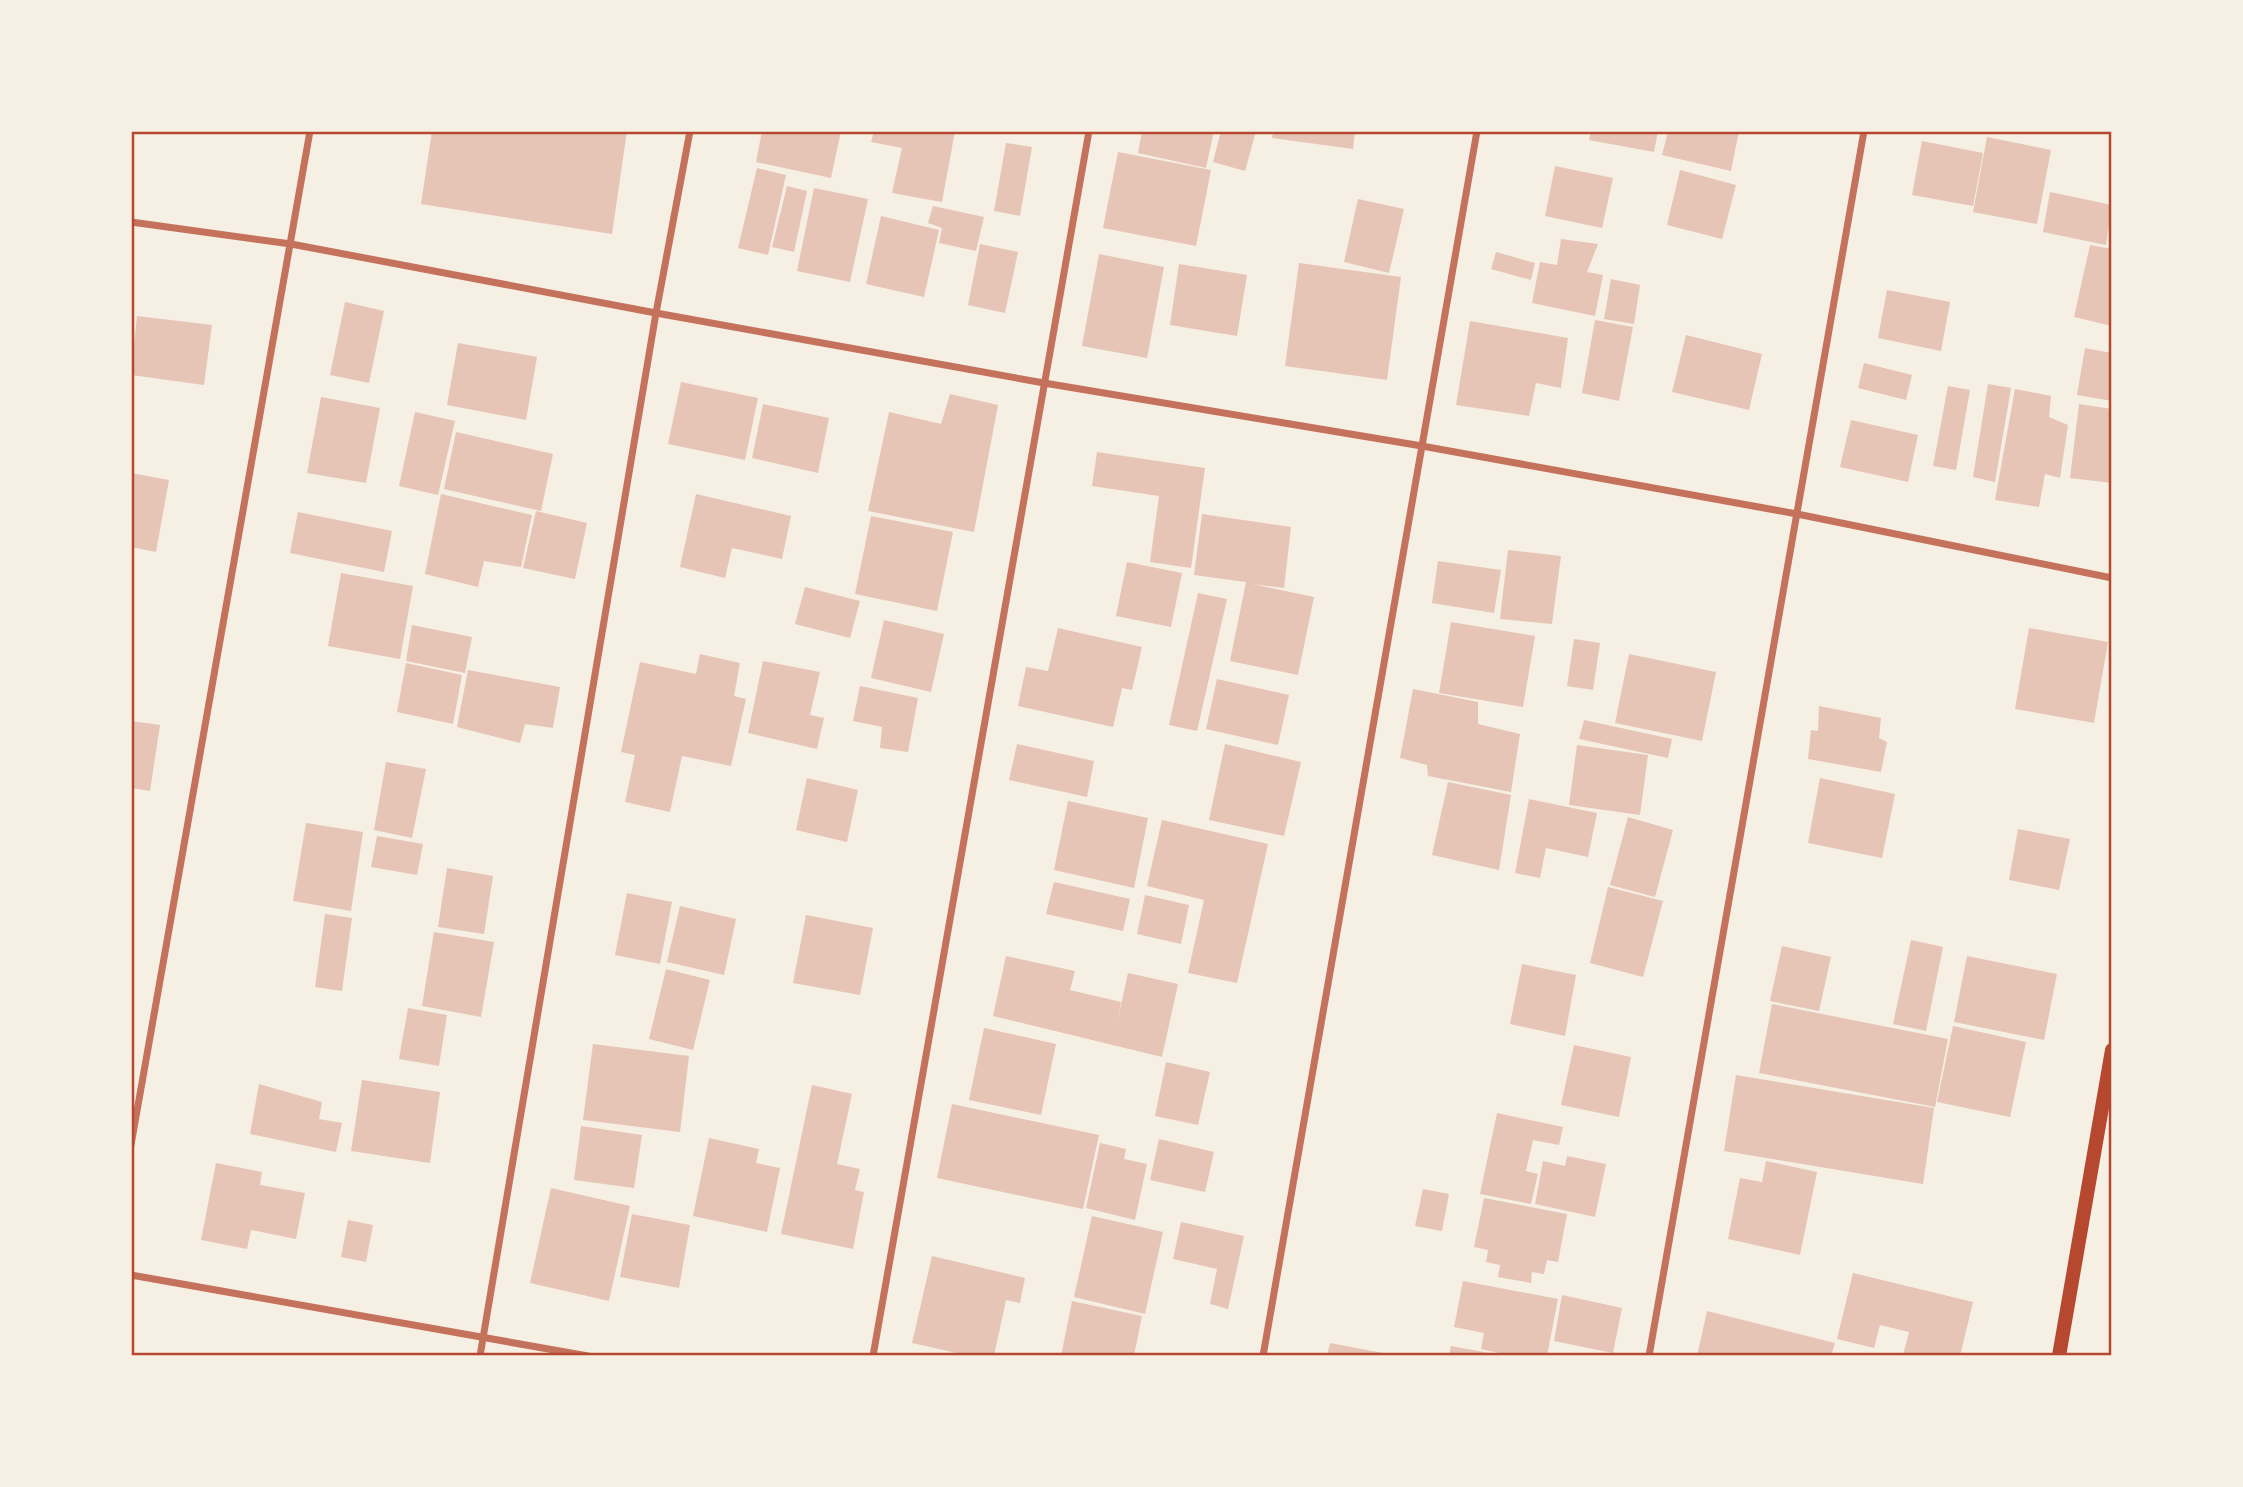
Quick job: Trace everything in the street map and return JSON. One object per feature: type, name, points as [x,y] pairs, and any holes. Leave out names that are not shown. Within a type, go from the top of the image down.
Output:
[{"type":"main road","points":[[2059,1356],[2112,1051]]},
{"type":"street","points":[[131,1145],[310,131]]},
{"type":"street","points":[[480,1356],[656,313],[690,131]]},
{"type":"street","points":[[873,1356],[1089,131]]},
{"type":"street","points":[[1263,1356],[1477,131]]},
{"type":"street","points":[[1648,1356],[1864,131]]},
{"type":"street","points":[[131,222],[291,244],[1044,383],[1422,446],[1797,514],[2112,578]]},
{"type":"street","points":[[131,1275],[588,1356]]},
{"type":"building","points":[[432,131],[627,131],[612,234],[421,204]]},
{"type":"building","points":[[762,131],[841,131],[831,178],[756,162]]},
{"type":"building","points":[[874,131],[955,131],[942,202],[892,193],[902,148],[871,142]]},
{"type":"building","points":[[1142,131],[1214,131],[1206,168],[1138,153]]},
{"type":"building","points":[[1221,131],[1256,131],[1245,171],[1213,162]]},
{"type":"building","points":[[1273,131],[1355,131],[1353,149],[1272,138]]},
{"type":"building","points":[[1591,131],[1658,131],[1654,152],[1589,140]]},
{"type":"building","points":[[1668,131],[1739,131],[1731,171],[1662,155]]},
{"type":"building","points":[[1987,137],[2051,150],[2037,224],[1973,212]]},
{"type":"building","points":[[1922,141],[1983,153],[1973,206],[1912,195]]},
{"type":"building","points":[[1006,143],[1032,147],[1020,216],[994,211]]},
{"type":"building","points":[[1118,152],[1211,170],[1196,246],[1103,228]]},
{"type":"building","points":[[1555,166],[1613,178],[1602,228],[1545,216]]},
{"type":"building","points":[[757,168],[786,175],[768,255],[738,248]]},
{"type":"building","points":[[1680,170],[1736,185],[1722,239],[1667,225]]},
{"type":"building","points":[[787,186],[807,191],[794,252],[772,247]]},
{"type":"building","points":[[814,188],[868,199],[850,282],[797,271]]},
{"type":"building","points":[[2050,192],[2112,205],[2106,245],[2043,232]]},
{"type":"building","points":[[1358,199],[1404,209],[1389,273],[1344,262]]},
{"type":"building","points":[[933,206],[984,217],[976,251],[939,243],[942,228],[928,223]]},
{"type":"building","points":[[881,216],[939,230],[924,297],[866,284]]},
{"type":"building","points":[[1561,239],[1598,244],[1587,272],[1603,275],[1595,316],[1532,303],[1540,262],[1557,265]]},
{"type":"building","points":[[980,244],[1018,252],[1005,313],[968,305]]},
{"type":"building","points":[[2090,245],[2112,249],[2112,326],[2074,317]]},
{"type":"building","points":[[1496,252],[1535,263],[1531,280],[1491,269]]},
{"type":"building","points":[[1099,254],[1164,267],[1147,358],[1082,346]]},
{"type":"building","points":[[1299,263],[1401,277],[1387,380],[1285,366]]},
{"type":"building","points":[[1179,264],[1247,275],[1237,336],[1170,325]]},
{"type":"building","points":[[1611,279],[1640,285],[1634,324],[1604,319]]},
{"type":"building","points":[[1887,290],[1950,302],[1941,351],[1878,338]]},
{"type":"building","points":[[345,302],[384,311],[369,383],[330,375]]},
{"type":"building","points":[[137,316],[212,325],[204,385],[131,375]]},
{"type":"building","points":[[1595,320],[1633,327],[1619,401],[1582,393]]},
{"type":"building","points":[[1470,321],[1568,338],[1561,388],[1536,383],[1529,416],[1456,405]]},
{"type":"building","points":[[1686,335],[1762,354],[1749,410],[1672,392]]},
{"type":"building","points":[[458,343],[537,357],[526,420],[447,405]]},
{"type":"building","points":[[2085,348],[2112,353],[2112,401],[2077,395]]},
{"type":"building","points":[[1864,363],[1912,375],[1906,400],[1858,388]]},
{"type":"building","points":[[681,382],[758,398],[745,460],[668,444]]},
{"type":"building","points":[[1988,384],[2011,388],[1995,482],[1973,477]]},
{"type":"building","points":[[1948,386],[1970,390],[1956,470],[1933,466]]},
{"type":"building","points":[[2015,389],[2051,396],[2049,417],[2068,425],[2060,478],[2045,474],[2039,507],[1995,500]]},
{"type":"building","points":[[950,394],[998,405],[974,532],[868,511],[889,412],[941,424]]},
{"type":"building","points":[[321,397],[380,408],[366,483],[307,473]]},
{"type":"building","points":[[763,404],[829,418],[818,473],[752,458]]},
{"type":"building","points":[[2079,404],[2112,409],[2112,483],[2070,478]]},
{"type":"building","points":[[415,412],[455,421],[438,495],[399,486]]},
{"type":"building","points":[[1851,420],[1918,435],[1908,482],[1840,467]]},
{"type":"building","points":[[456,432],[553,454],[541,511],[444,489]]},
{"type":"building","points":[[1097,452],[1205,468],[1191,568],[1150,562],[1159,496],[1092,486]]},
{"type":"building","points":[[131,473],[169,480],[156,552],[131,547]]},
{"type":"building","points":[[441,494],[532,515],[521,567],[484,561],[478,587],[425,574]]},
{"type":"building","points":[[696,494],[791,516],[782,559],[732,548],[725,578],[680,567]]},
{"type":"building","points":[[536,511],[587,523],[575,579],[523,568]]},
{"type":"building","points":[[298,512],[392,531],[384,572],[290,553]]},
{"type":"building","points":[[1202,514],[1291,527],[1284,588],[1252,584],[1314,597],[1298,675],[1230,661],[1246,582],[1194,575]]},
{"type":"building","points":[[871,516],[953,532],[937,611],[855,594]]},
{"type":"building","points":[[1508,550],[1561,556],[1552,624],[1500,619]]},
{"type":"building","points":[[1438,561],[1501,570],[1494,613],[1432,603]]},
{"type":"building","points":[[1127,562],[1182,573],[1171,627],[1116,616]]},
{"type":"building","points":[[341,573],[413,586],[400,659],[328,646]]},
{"type":"building","points":[[805,587],[860,601],[850,638],[795,624]]},
{"type":"building","points":[[1198,593],[1227,599],[1197,731],[1169,725]]},
{"type":"building","points":[[884,620],[944,634],[931,692],[871,678]]},
{"type":"building","points":[[1451,622],[1535,636],[1523,707],[1439,693]]},
{"type":"building","points":[[412,625],[472,637],[465,673],[406,661]]},
{"type":"building","points":[[1058,628],[1142,647],[1132,690],[1122,688],[1113,727],[1018,706],[1026,667],[1048,671]]},
{"type":"building","points":[[2029,628],[2108,642],[2094,723],[2015,709]]},
{"type":"building","points":[[1574,639],[1600,643],[1593,690],[1567,686]]},
{"type":"building","points":[[700,654],[740,663],[734,696],[746,699],[731,766],[682,756],[670,812],[625,802],[635,755],[621,752],[640,662],[696,674]]},
{"type":"building","points":[[1629,654],[1716,672],[1702,741],[1615,723]]},
{"type":"building","points":[[763,661],[820,672],[810,715],[824,718],[817,749],[748,733]]},
{"type":"building","points":[[406,663],[462,675],[453,724],[397,712]]},
{"type":"building","points":[[468,670],[560,687],[553,728],[525,724],[520,743],[457,727]]},
{"type":"building","points":[[1217,679],[1289,695],[1278,745],[1206,729]]},
{"type":"building","points":[[860,686],[918,698],[908,752],[880,748],[882,727],[853,721]]},
{"type":"building","points":[[1413,689],[1478,702],[1478,724],[1520,734],[1511,792],[1428,776],[1427,765],[1400,758]]},
{"type":"building","points":[[1819,706],[1881,718],[1879,738],[1887,742],[1881,772],[1808,759],[1811,730],[1818,731]]},
{"type":"building","points":[[1584,720],[1672,739],[1668,758],[1579,739]]},
{"type":"building","points":[[131,721],[160,725],[150,791],[131,788]]},
{"type":"building","points":[[1017,744],[1094,761],[1087,797],[1009,780]]},
{"type":"building","points":[[1225,744],[1301,762],[1284,836],[1209,820]]},
{"type":"building","points":[[1577,745],[1648,755],[1640,815],[1569,805]]},
{"type":"building","points":[[386,762],[426,769],[412,838],[374,830]]},
{"type":"building","points":[[807,778],[858,790],[847,842],[796,830]]},
{"type":"building","points":[[1820,778],[1895,794],[1882,858],[1808,843]]},
{"type":"building","points":[[1448,782],[1511,795],[1499,870],[1432,855]]},
{"type":"building","points":[[1529,799],[1597,813],[1588,857],[1546,848],[1540,878],[1515,873]]},
{"type":"building","points":[[1068,801],[1148,818],[1134,888],[1054,870]]},
{"type":"building","points":[[1628,817],[1673,830],[1655,897],[1610,885]]},
{"type":"building","points":[[1162,820],[1268,844],[1237,983],[1188,973],[1204,900],[1147,886]]},
{"type":"building","points":[[306,823],[363,832],[351,911],[293,901]]},
{"type":"building","points":[[2018,829],[2070,839],[2059,890],[2009,880]]},
{"type":"building","points":[[377,836],[423,844],[417,875],[371,867]]},
{"type":"building","points":[[447,868],[493,876],[484,934],[438,927]]},
{"type":"building","points":[[1054,882],[1130,899],[1123,931],[1046,914]]},
{"type":"building","points":[[1608,887],[1663,901],[1643,977],[1590,963]]},
{"type":"building","points":[[627,893],[672,902],[660,964],[615,955]]},
{"type":"building","points":[[1145,895],[1189,905],[1181,944],[1137,934]]},
{"type":"building","points":[[680,906],[736,919],[724,975],[667,962]]},
{"type":"building","points":[[325,914],[352,918],[342,991],[315,987]]},
{"type":"building","points":[[806,915],[873,928],[860,995],[793,983]]},
{"type":"building","points":[[434,932],[494,942],[481,1017],[422,1006]]},
{"type":"building","points":[[1911,940],[1943,947],[1926,1031],[1893,1024]]},
{"type":"building","points":[[1782,946],[1831,957],[1819,1011],[1770,1001]]},
{"type":"building","points":[[1006,956],[1075,971],[1070,990],[1121,1002],[1117,1023],[1128,973],[1178,984],[1162,1057],[993,1016]]},
{"type":"building","points":[[1967,956],[2057,974],[2044,1040],[1954,1022]]},
{"type":"building","points":[[1522,964],[1576,975],[1565,1036],[1510,1024]]},
{"type":"building","points":[[666,969],[710,980],[693,1050],[649,1039]]},
{"type":"building","points":[[1772,1004],[1948,1039],[1935,1107],[1759,1073]]},
{"type":"building","points":[[408,1008],[447,1015],[439,1066],[399,1059]]},
{"type":"building","points":[[1953,1026],[2026,1042],[2010,1117],[1937,1102]]},
{"type":"building","points":[[984,1028],[1056,1044],[1041,1115],[969,1100]]},
{"type":"building","points":[[593,1044],[689,1056],[680,1132],[583,1120]]},
{"type":"building","points":[[1574,1045],[1631,1057],[1619,1117],[1561,1105]]},
{"type":"building","points":[[1166,1062],[1210,1072],[1198,1125],[1155,1116]]},
{"type":"building","points":[[1736,1075],[1934,1108],[1923,1184],[1724,1151]]},
{"type":"building","points":[[362,1080],[440,1092],[430,1163],[351,1151]]},
{"type":"building","points":[[259,1084],[322,1102],[319,1119],[342,1123],[336,1152],[250,1134]]},
{"type":"building","points":[[812,1085],[852,1094],[837,1164],[860,1169],[855,1190],[864,1192],[853,1249],[781,1234]]},
{"type":"building","points":[[952,1104],[1099,1135],[1083,1209],[937,1178]]},
{"type":"building","points":[[1497,1113],[1563,1127],[1559,1145],[1533,1140],[1526,1171],[1538,1174],[1531,1204],[1480,1194]]},
{"type":"building","points":[[581,1126],[642,1135],[634,1188],[574,1180]]},
{"type":"building","points":[[709,1138],[759,1149],[756,1163],[780,1168],[767,1232],[693,1216]]},
{"type":"building","points":[[1159,1139],[1214,1152],[1205,1192],[1150,1180]]},
{"type":"building","points":[[1100,1143],[1126,1149],[1124,1159],[1147,1164],[1135,1220],[1086,1208]]},
{"type":"building","points":[[1567,1156],[1606,1164],[1595,1217],[1535,1204],[1543,1161],[1565,1166]]},
{"type":"building","points":[[1766,1161],[1817,1172],[1800,1255],[1728,1239],[1740,1178],[1762,1182]]},
{"type":"building","points":[[216,1163],[262,1172],[260,1185],[305,1193],[296,1239],[251,1230],[247,1249],[201,1240]]},
{"type":"building","points":[[551,1188],[630,1206],[609,1301],[530,1283]]},
{"type":"building","points":[[1423,1189],[1449,1194],[1442,1231],[1415,1226]]},
{"type":"building","points":[[1484,1198],[1567,1214],[1558,1262],[1547,1260],[1544,1274],[1532,1272],[1531,1283],[1498,1277],[1500,1265],[1486,1262],[1488,1250],[1474,1247]]},
{"type":"building","points":[[632,1214],[690,1225],[679,1288],[620,1277]]},
{"type":"building","points":[[1092,1216],[1163,1232],[1145,1314],[1074,1297]]},
{"type":"building","points":[[348,1220],[373,1225],[366,1262],[341,1257]]},
{"type":"building","points":[[1181,1222],[1244,1236],[1228,1309],[1210,1304],[1217,1269],[1173,1259]]},
{"type":"building","points":[[932,1256],[1025,1278],[1020,1303],[1006,1300],[994,1356],[970,1356],[912,1343]]},
{"type":"building","points":[[1853,1273],[1973,1302],[1960,1356],[1903,1355],[1909,1332],[1880,1325],[1874,1348],[1837,1339]]},
{"type":"building","points":[[1463,1281],[1558,1299],[1547,1356],[1512,1356],[1481,1349],[1484,1333],[1454,1327]]},
{"type":"building","points":[[1562,1295],[1622,1308],[1613,1353],[1554,1341]]},
{"type":"building","points":[[1072,1301],[1142,1316],[1134,1356],[1061,1356]]},
{"type":"building","points":[[1707,1311],[1835,1343],[1831,1356],[1697,1356]]},
{"type":"building","points":[[1330,1343],[1388,1354],[1388,1356],[1327,1356]]},
{"type":"building","points":[[1451,1346],[1494,1354],[1494,1356],[1449,1356]]}]
